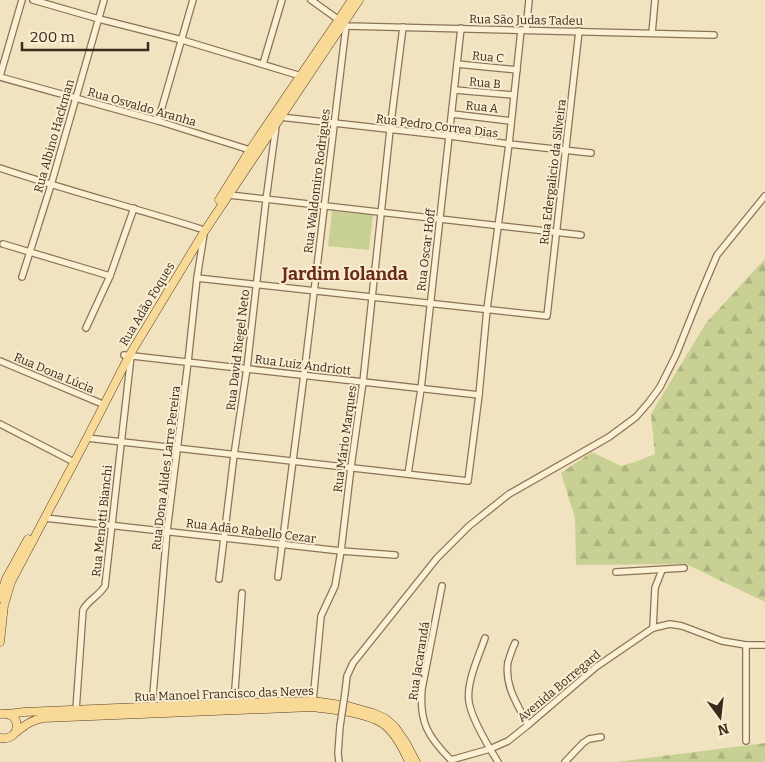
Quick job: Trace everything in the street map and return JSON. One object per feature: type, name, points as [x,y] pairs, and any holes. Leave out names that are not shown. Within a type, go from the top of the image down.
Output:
[{"type":"main road","name":"Rua Adão Foques","points":[[0,598],[6,579],[100,403],[250,150],[301,76],[343,23],[352,0]]},
{"type":"main road","name":"Rua Adão Foques","points":[[202,230],[229,195],[359,0]]},
{"type":"main road","name":"Rua Adão Foques","points":[[0,642],[4,605],[11,582],[128,356]]},
{"type":"main road","name":"Rua Manoel Francisco das Neves","points":[[3,712],[313,701],[348,706],[386,719],[406,742],[416,762]]},
{"type":"main road","name":"Rua Manoel Francisco das Neves","points":[[8,737],[34,719],[43,718],[312,707],[347,712],[372,718],[383,724],[392,732],[402,746],[409,762]]},
{"type":"main road","points":[[3,712],[12,715],[17,726],[8,737]]},
{"type":"street","points":[[0,76],[22,0]]},
{"type":"street","points":[[33,0],[182,40],[301,76]]},
{"type":"street","name":"Rua Albino Hackman","points":[[22,277],[104,0]]},
{"type":"street","points":[[158,121],[193,0]]},
{"type":"street","points":[[263,64],[282,0]]},
{"type":"street","points":[[311,0],[343,23]]},
{"type":"street","points":[[87,438],[468,481],[517,70],[529,0]]},
{"type":"street","points":[[652,33],[654,0]]},
{"type":"street","name":"Rua São Judas Tadeu","points":[[343,23],[403,27],[714,35]]},
{"type":"street","name":"Rua Waldomiro Rodrigues","points":[[278,577],[334,123],[343,23]]},
{"type":"street","name":"Rua Mário Marques","points":[[313,701],[321,616],[335,586],[341,552],[363,382],[403,27]]},
{"type":"street","name":"Rua Oscar Hoff","points":[[408,474],[421,389],[461,28]]},
{"type":"street","name":"Rua Edergalicio da Silveira","points":[[487,309],[547,316],[579,31]]},
{"type":"street","name":"Rua C","points":[[457,64],[517,70]]},
{"type":"street","name":"Rua Osvaldo Aranha","points":[[0,76],[75,99],[158,121],[250,150]]},
{"type":"street","name":"Rua B","points":[[455,90],[514,95]]},
{"type":"street","name":"Rua A","points":[[452,114],[511,121]]},
{"type":"street","name":"Rua Pedro Correa Dias","points":[[278,121],[334,123],[591,153]]},
{"type":"street","name":"Rua David Riegel Neto","points":[[219,579],[247,368],[266,200],[278,121]]},
{"type":"street","points":[[0,168],[202,230]]},
{"type":"street","points":[[229,195],[581,235]]},
{"type":"street","points":[[339,762],[338,753],[344,693],[347,676],[353,663],[437,558],[469,526],[509,494],[609,437],[636,416],[649,402],[660,387],[676,355],[717,255],[765,196]]},
{"type":"street","points":[[86,328],[110,276],[134,208]]},
{"type":"street","name":"Rua Dona Alides Larre Pereira","points":[[152,706],[167,532],[198,278],[202,230]]},
{"type":"street","points":[[4,244],[110,276]]},
{"type":"street","points":[[198,278],[487,309]]},
{"type":"street","name":"Rua Luiz Andriott","points":[[128,356],[479,395]]},
{"type":"street","name":"Rua Menotti Bianchi","points":[[76,710],[83,610],[86,604],[101,593],[105,586],[121,442],[128,356]]},
{"type":"street","name":"Rua Dona Lúcia","points":[[0,361],[100,403]]},
{"type":"street","points":[[0,424],[70,460]]},
{"type":"street","name":"Rua Adão Rabello Cezar","points":[[45,518],[341,552],[395,554]]},
{"type":"street","points":[[616,572],[684,568]]},
{"type":"street","points":[[653,628],[656,588],[662,570]]},
{"type":"street","name":"Rua Jacarandá","points":[[442,586],[422,689],[421,704],[428,732],[437,746],[451,761]]},
{"type":"street","points":[[234,703],[242,593]]},
{"type":"street","name":"Avenida Borregard","points":[[451,761],[508,742],[596,667],[653,628],[670,624],[682,626],[722,641],[746,645],[765,645]]},
{"type":"street","points":[[485,638],[472,677],[469,701],[473,715],[498,762]]},
{"type":"street","points":[[514,643],[509,661],[508,682],[528,726]]},
{"type":"street","points":[[746,645],[746,741]]},
{"type":"street","points":[[0,742],[8,737]]},
{"type":"street","points":[[565,762],[583,743],[589,739],[601,737]]},
{"type":"green space","points":[[332,211],[373,215],[369,250],[328,246]]},
{"type":"green space","points":[[765,259],[765,602],[686,564],[576,565],[575,518],[561,473],[592,452],[621,466],[655,454],[651,414],[706,323]]},
{"type":"green space","points":[[765,743],[765,762],[616,762]]},
{"type":"district","name":"Jardim Iolanda","points":[[345,274]]}]
